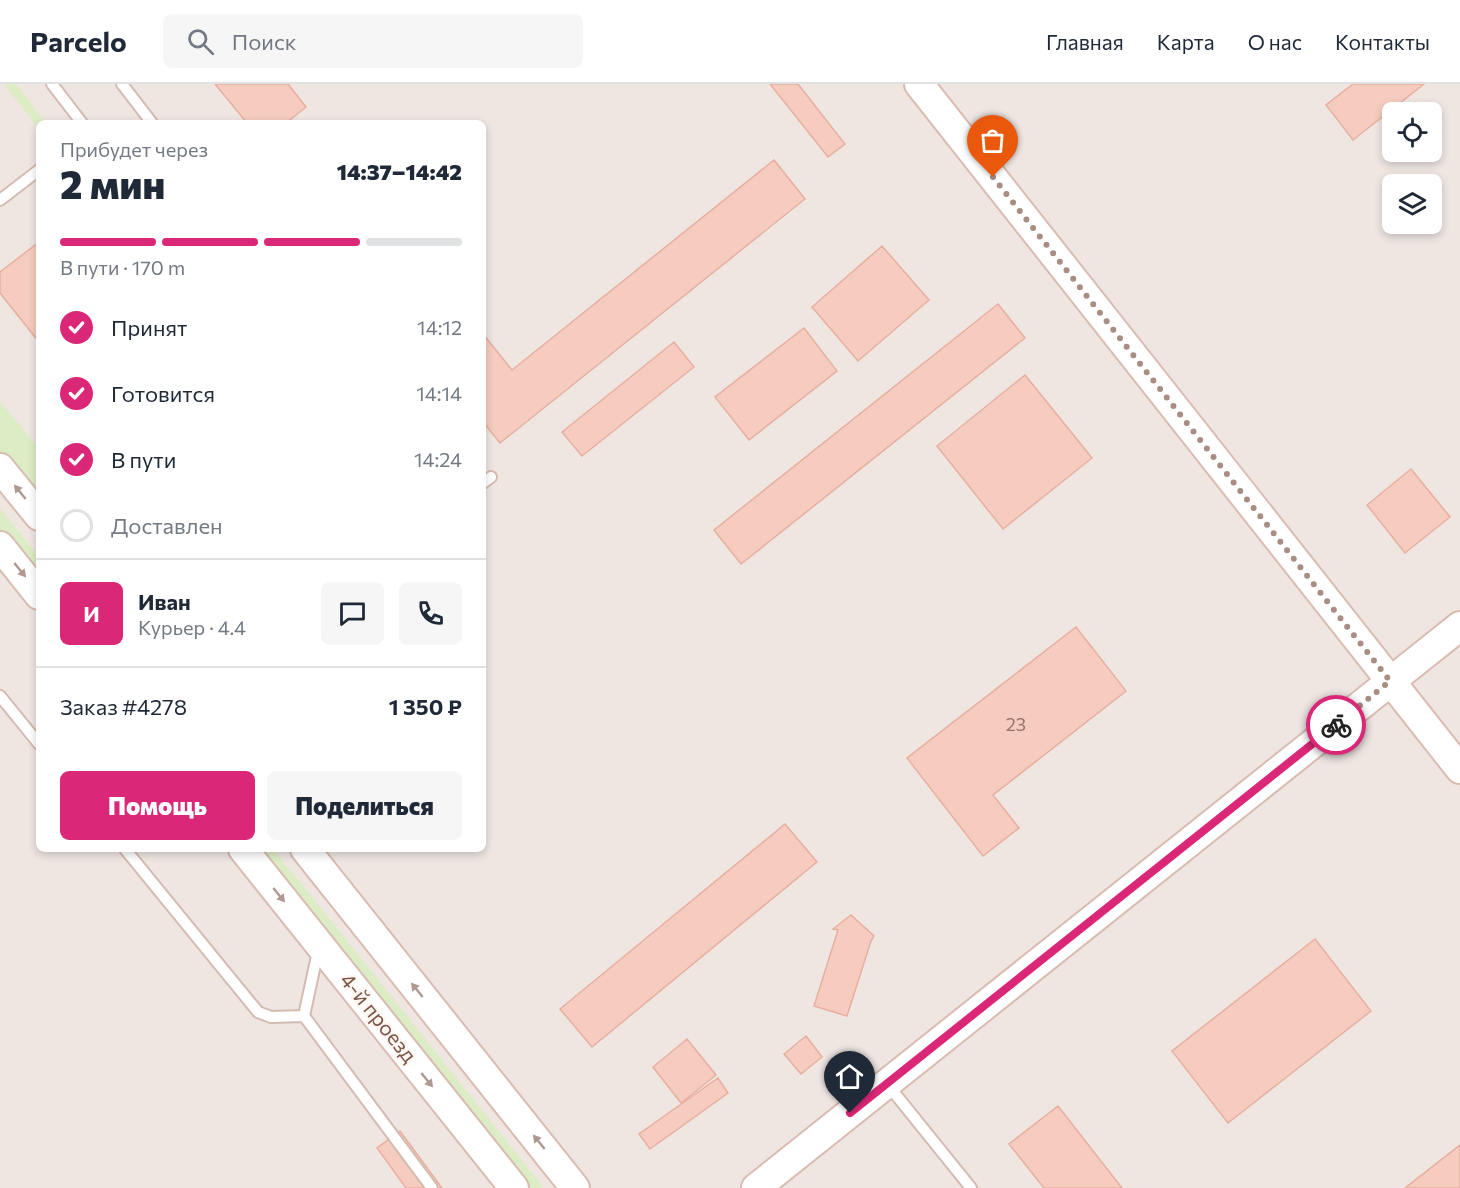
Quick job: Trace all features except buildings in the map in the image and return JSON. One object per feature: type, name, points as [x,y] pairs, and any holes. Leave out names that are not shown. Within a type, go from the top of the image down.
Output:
[{"type":"street","points":[[919,84],[1460,769]]},
{"type":"street","points":[[0,468],[36,512]]},
{"type":"street","points":[[0,546],[36,591]]},
{"type":"street","points":[[756,1188],[1460,626]]},
{"type":"street","name":"4-й проезд","points":[[245,852],[514,1188]]},
{"type":"street","points":[[306,852],[575,1188]]},
{"type":"lane","points":[[52,84],[80,120]]},
{"type":"lane","points":[[122,84],[150,120]]},
{"type":"lane","points":[[0,200],[36,172]]},
{"type":"lane","points":[[0,696],[36,740]]},
{"type":"lane","points":[[127,852],[258,1012],[272,1017],[304,1016]]},
{"type":"lane","points":[[319,945],[304,1016],[432,1188]]},
{"type":"lane","points":[[887,1083],[970,1188]]},
{"type":"shaded area","points":[[0,84],[1460,84],[1460,1188],[0,1188]]},
{"type":"green space","points":[[4,84],[16,84],[44,120],[36,120],[36,125]]},
{"type":"green space","points":[[0,401],[36,445],[36,506],[0,461]]},
{"type":"green space","points":[[0,508],[36,553],[36,582],[0,537]]},
{"type":"green space","points":[[257,852],[275,852],[544,1188],[520,1188]]},
{"type":"way so far","points":[[993,177],[1390,681],[1336,725]]},
{"type":"route","points":[[850,1113],[1336,725]]}]
